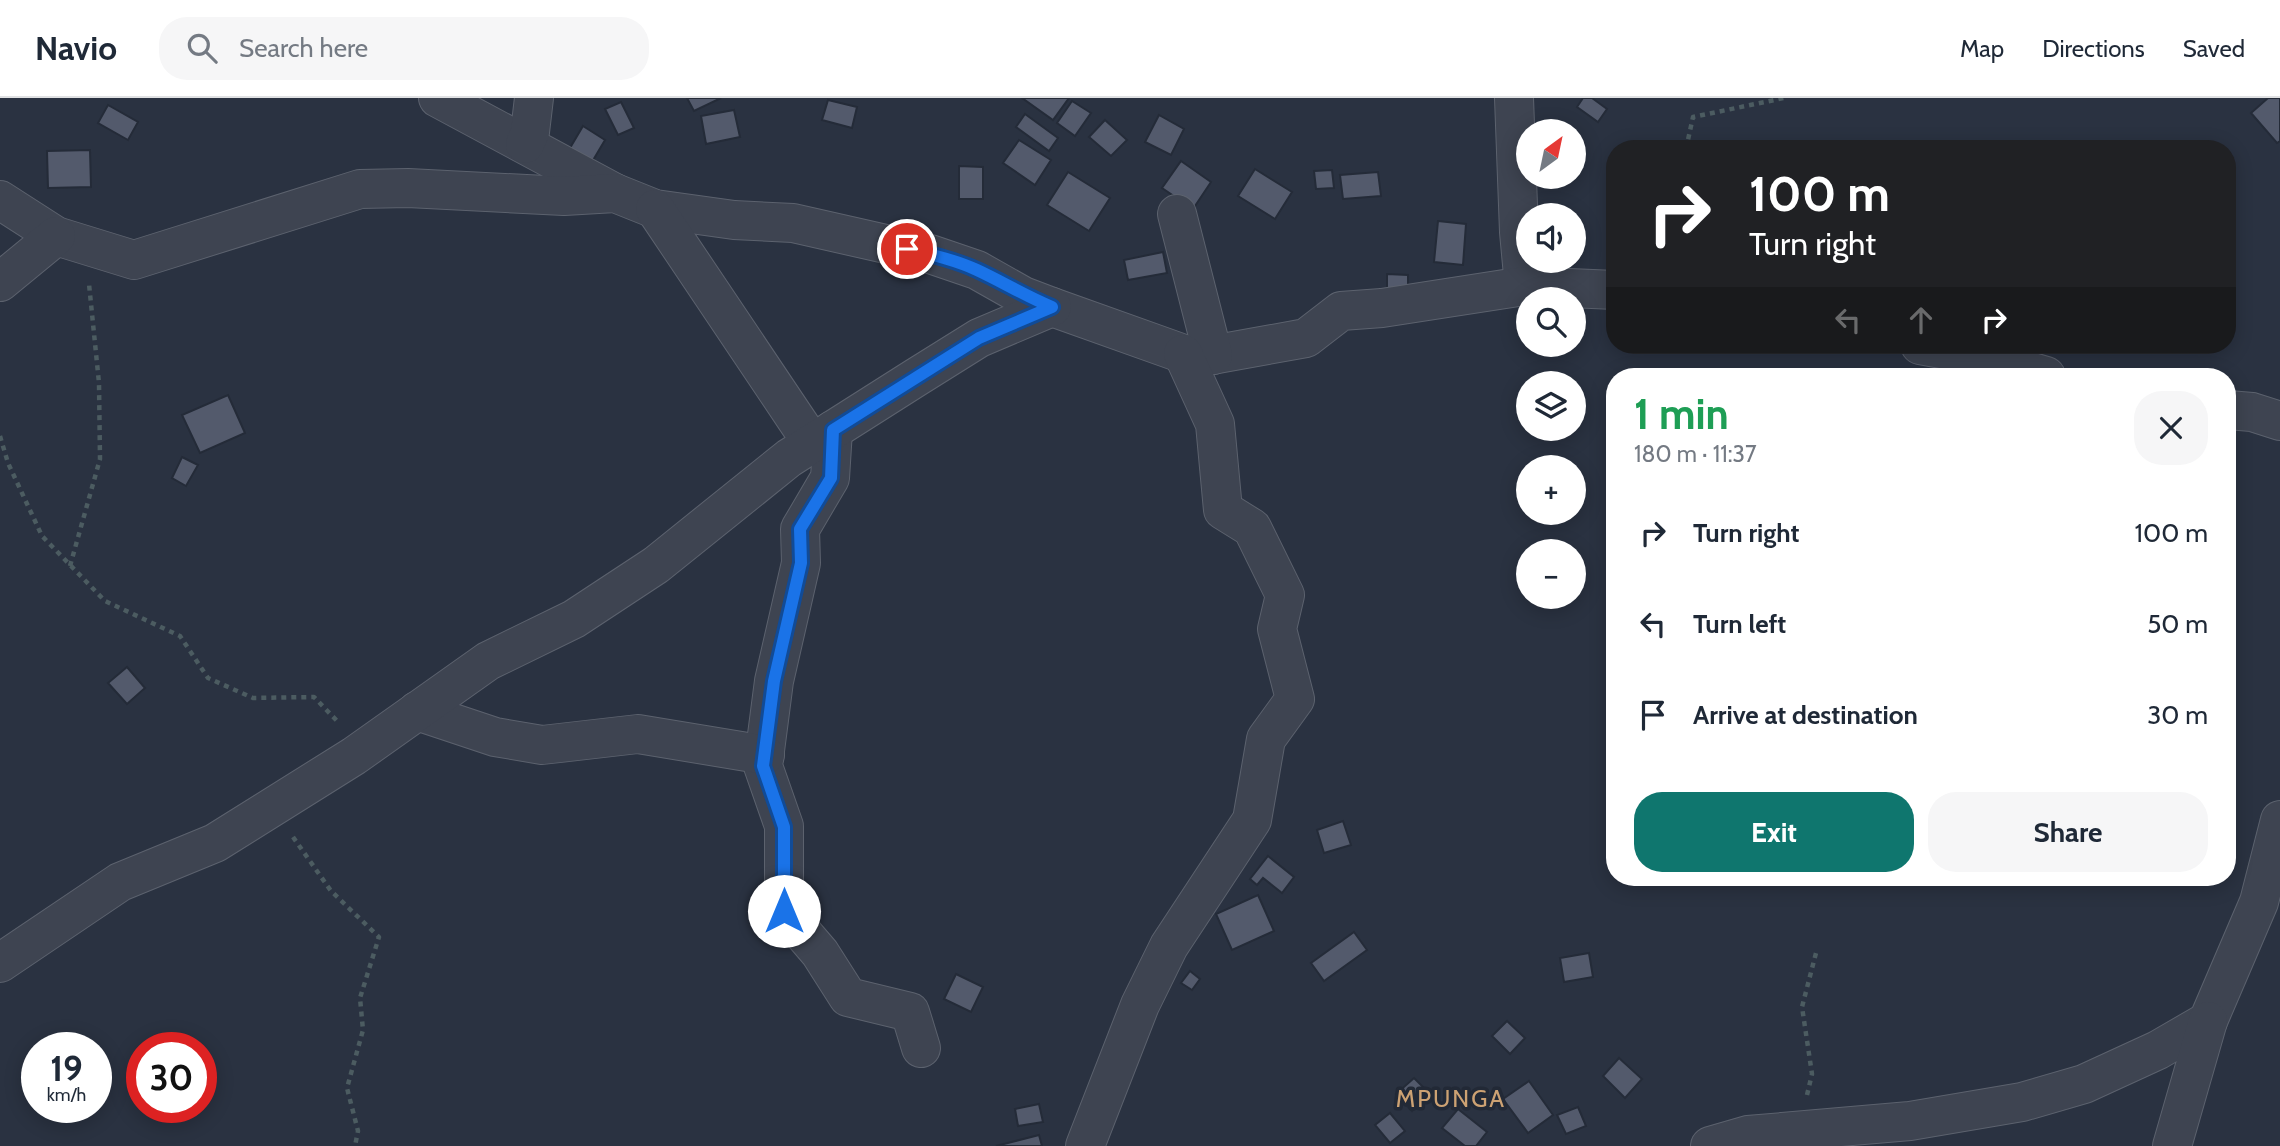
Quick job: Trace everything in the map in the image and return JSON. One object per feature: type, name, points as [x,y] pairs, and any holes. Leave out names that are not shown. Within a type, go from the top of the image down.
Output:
[{"type":"street","points":[[438,98],[615,193],[655,209],[734,220],[793,223],[930,254],[977,270],[1023,296],[1052,307],[1198,354],[1306,338],[1341,312],[1524,286],[1606,290]]},
{"type":"street","points":[[525,144],[530,132],[534,98]]},
{"type":"street","points":[[1514,98],[1524,286]]},
{"type":"street","points":[[0,200],[71,241],[134,260],[360,189],[408,188],[564,196],[615,193]]},
{"type":"street","points":[[655,209],[823,437],[831,478],[800,529],[801,563],[774,681],[763,766],[784,827],[784,911],[820,953],[848,997],[911,1012],[921,1048]]},
{"type":"street","points":[[1085,1146],[1140,1005],[1169,946],[1252,820],[1266,739],[1295,699],[1277,629],[1285,595],[1252,528],[1223,510],[1216,424],[1198,354],[1177,214]]},
{"type":"street","points":[[0,282],[71,241]]},
{"type":"street","points":[[0,962],[120,881],[215,844],[363,749],[488,662],[574,619],[656,565],[789,458],[979,338],[1052,307]]},
{"type":"street","points":[[1968,354],[2018,368]]},
{"type":"street","points":[[2236,411],[2252,412],[2280,421]]},
{"type":"street","points":[[418,711],[495,737],[542,745],[638,734],[765,755]]},
{"type":"street","points":[[2172,1146],[2208,1021],[2259,902],[2280,820]]},
{"type":"street","points":[[1710,1146],[1748,1135],[1910,1121],[2022,1102],[2084,1084],[2158,1050],[2208,1021]]},
{"type":"path","points":[[1688,140],[1693,117],[1784,98]]},
{"type":"path","points":[[70,566],[100,459],[99,383],[71,241]]},
{"type":"path","points":[[0,436],[8,463],[42,536],[105,601],[180,636],[208,678],[253,698],[314,697],[363,749]]},
{"type":"path","points":[[276,805],[295,842],[331,891],[379,937],[360,998],[363,1030],[347,1088],[358,1131],[355,1146]]},
{"type":"path","points":[[1800,1130],[1812,1074],[1802,1007],[1816,953]]},
{"type":"building","points":[[687,98],[721,98],[694,111]]},
{"type":"building","points":[[1022,98],[1069,98],[1053,120]]},
{"type":"building","points":[[1583,98],[1592,98],[1607,109],[1598,122],[1577,107]]},
{"type":"building","points":[[2268,98],[2280,98],[2280,141],[2277,143],[2251,113]]},
{"type":"building","points":[[828,100],[857,107],[852,128],[822,120]]},
{"type":"building","points":[[1072,101],[1091,113],[1075,136],[1057,123]]},
{"type":"building","points":[[621,102],[634,128],[618,135],[605,109]]},
{"type":"building","points":[[108,105],[138,122],[128,140],[98,123]]},
{"type":"building","points":[[734,110],[740,137],[706,144],[701,116]]},
{"type":"building","points":[[1025,114],[1058,138],[1049,151],[1016,127]]},
{"type":"building","points":[[1159,115],[1184,129],[1171,155],[1145,142]]},
{"type":"building","points":[[1105,120],[1127,140],[1111,156],[1089,137]]},
{"type":"building","points":[[583,126],[605,140],[592,162],[570,148]]},
{"type":"building","points":[[1019,140],[1051,160],[1035,185],[1003,163]]},
{"type":"building","points":[[90,150],[91,187],[48,188],[47,151]]},
{"type":"building","points":[[1181,161],[1211,182],[1193,209],[1162,188]]},
{"type":"building","points":[[959,166],[983,167],[983,199],[959,199]]},
{"type":"building","points":[[1255,169],[1292,192],[1275,219],[1238,196]]},
{"type":"building","points":[[1332,170],[1334,188],[1316,189],[1314,171]]},
{"type":"building","points":[[1068,172],[1110,198],[1089,231],[1047,205]]},
{"type":"building","points":[[1378,172],[1381,196],[1343,199],[1340,175]]},
{"type":"building","points":[[1438,221],[1466,224],[1463,265],[1434,262]]},
{"type":"building","points":[[1163,252],[1167,273],[1128,280],[1124,260]]},
{"type":"building","points":[[1387,274],[1408,275],[1408,292],[1387,292]]},
{"type":"building","points":[[228,395],[245,433],[200,453],[182,415]]},
{"type":"building","points":[[182,457],[198,465],[186,486],[172,478]]},
{"type":"building","points":[[127,667],[145,688],[127,704],[108,683]]},
{"type":"building","points":[[1343,821],[1351,845],[1324,853],[1317,830]]},
{"type":"building","points":[[1268,856],[1294,877],[1282,893],[1263,878],[1257,885],[1250,879]]},
{"type":"building","points":[[1258,895],[1274,931],[1232,950],[1216,914]]},
{"type":"building","points":[[1354,932],[1367,950],[1324,981],[1311,963]]},
{"type":"building","points":[[1589,953],[1593,977],[1564,982],[1560,958]]},
{"type":"building","points":[[1190,971],[1200,979],[1192,990],[1181,983]]},
{"type":"building","points":[[956,974],[983,987],[971,1012],[944,999]]},
{"type":"building","points":[[1507,1021],[1525,1038],[1510,1054],[1492,1036]]},
{"type":"building","points":[[1619,1058],[1642,1079],[1625,1098],[1603,1076]]},
{"type":"building","points":[[1414,1078],[1430,1094],[1412,1111],[1396,1094]]},
{"type":"building","points":[[1529,1081],[1553,1115],[1528,1133],[1503,1099]]},
{"type":"building","points":[[1039,1104],[1043,1122],[1018,1126],[1015,1109]]},
{"type":"building","points":[[1578,1107],[1586,1126],[1566,1134],[1557,1115]]},
{"type":"building","points":[[1458,1109],[1487,1132],[1476,1146],[1465,1146],[1442,1128]]},
{"type":"building","points":[[1390,1113],[1405,1131],[1390,1143],[1375,1125]]},
{"type":"building","points":[[1039,1135],[1042,1146],[996,1146]]},
{"type":"district","name":"MPUNGA","points":[[1451,1098]]},
{"type":"route","points":[[784,911],[784,827],[763,766],[774,681],[801,563],[800,529],[831,478],[833,430],[979,338],[1052,307],[1023,296],[977,270],[907,249]]}]
